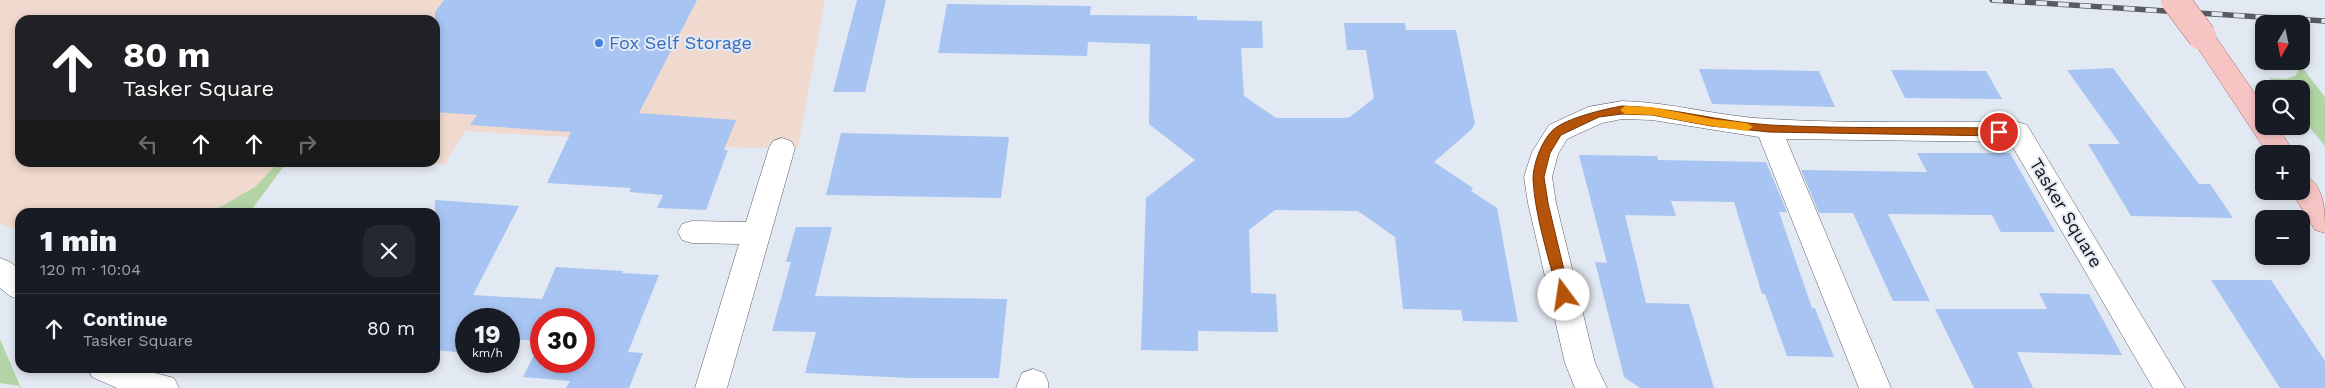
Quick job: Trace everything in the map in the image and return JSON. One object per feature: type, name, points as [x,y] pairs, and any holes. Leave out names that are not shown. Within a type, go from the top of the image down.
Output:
[{"type":"main road","points":[[2175,0],[2202,36],[2276,145]]},
{"type":"main road","points":[[2310,198],[2325,222]]},
{"type":"street","points":[[1591,388],[1580,363],[1542,203],[1538,177],[1545,152],[1558,132],[1597,114],[1622,110],[1652,111],[1711,122],[1769,128],[1875,388]]},
{"type":"street","name":"Tasker Square","points":[[1769,128],[2018,132],[2169,388]]},
{"type":"street","points":[[711,388],[782,148]]},
{"type":"street","points":[[692,232],[757,233]]},
{"type":"street","points":[[0,270],[15,284]]},
{"type":"street","points":[[115,373],[145,386]]},
{"type":"shaded area","points":[[0,0],[825,0],[798,147],[747,148],[465,131],[445,164],[440,164],[440,15],[15,15],[15,167],[283,167],[253,208],[15,208],[15,229],[0,224]]},
{"type":"green space","points":[[2299,70],[2304,70],[2325,97],[2325,146],[2310,128],[2310,80],[2271,80],[2269,78],[2285,79],[2295,76]]},
{"type":"green space","points":[[274,167],[283,167],[253,208],[218,208],[255,187]]},
{"type":"green space","points":[[0,339],[21,388],[19,388],[20,386],[0,383]]},
{"type":"building","points":[[444,0],[697,0],[639,113],[736,120],[724,150],[728,150],[706,210],[657,208],[663,195],[629,192],[631,188],[547,183],[571,132],[470,125],[477,115],[440,112],[440,15],[435,15],[435,12]]},
{"type":"building","points":[[857,0],[886,0],[865,92],[833,92]]},
{"type":"building","points":[[947,4],[1091,6],[1090,15],[1197,16],[1197,20],[1262,21],[1263,48],[1241,48],[1244,96],[1276,118],[1350,117],[1374,98],[1366,50],[1347,50],[1344,23],[1405,23],[1406,30],[1456,30],[1475,123],[1472,129],[1434,162],[1473,188],[1471,191],[1497,208],[1518,322],[1463,321],[1461,310],[1403,309],[1395,237],[1358,211],[1275,210],[1249,230],[1251,293],[1276,294],[1278,332],[1198,331],[1198,351],[1141,350],[1146,198],[1195,160],[1149,124],[1150,44],[1088,42],[1087,56],[938,53]]},
{"type":"building","points":[[2113,68],[2199,184],[2210,184],[2233,218],[2131,216],[2088,144],[2120,144],[2067,70]]},
{"type":"building","points":[[1699,69],[1819,71],[1835,107],[1712,104]]},
{"type":"building","points":[[1891,70],[1986,71],[2002,99],[1905,98]]},
{"type":"building","points":[[841,133],[1009,137],[1001,198],[826,195]]},
{"type":"building","points":[[1917,153],[2010,153],[2055,232],[2001,232],[1992,215],[1888,214],[1930,301],[1893,301],[1853,213],[1819,213],[1801,170],[1927,172]]},
{"type":"building","points":[[1579,155],[1657,156],[1658,160],[1766,162],[1787,212],[1779,212],[1812,308],[1815,308],[1834,357],[1787,356],[1765,294],[1762,294],[1734,202],[1671,201],[1676,216],[1625,215],[1646,303],[1689,304],[1714,388],[1640,388],[1624,377],[1595,262],[1607,263]]},
{"type":"building","points":[[435,200],[519,206],[473,295],[542,299],[556,267],[659,275],[628,352],[643,353],[629,388],[566,388],[570,381],[523,377],[530,363],[530,373],[595,373],[595,308],[530,308],[530,340],[520,340],[520,308],[455,308],[455,352],[440,350],[440,208],[435,208]]},
{"type":"building","points":[[796,227],[832,227],[815,296],[1007,299],[999,378],[909,378],[805,373],[816,332],[772,331],[791,262],[786,262]]},
{"type":"building","points":[[2211,280],[2271,280],[2325,361],[2325,388],[2280,388]]},
{"type":"building","points":[[2039,293],[2089,294],[2122,355],[2017,352],[2033,388],[1974,388],[1935,309],[2047,309]]},
{"type":"railway","points":[[1992,0],[2325,21]]},
{"type":"slow traffic","points":[[1625,110],[1652,111],[1747,127]]},
{"type":"place","name":"Fox Self Storage","points":[[599,43]]},
{"type":"route","points":[[1564,295],[1542,203],[1538,177],[1545,152],[1558,132],[1575,122],[1597,114],[1622,110],[1652,111],[1711,122],[1769,128],[1999,132]]}]
